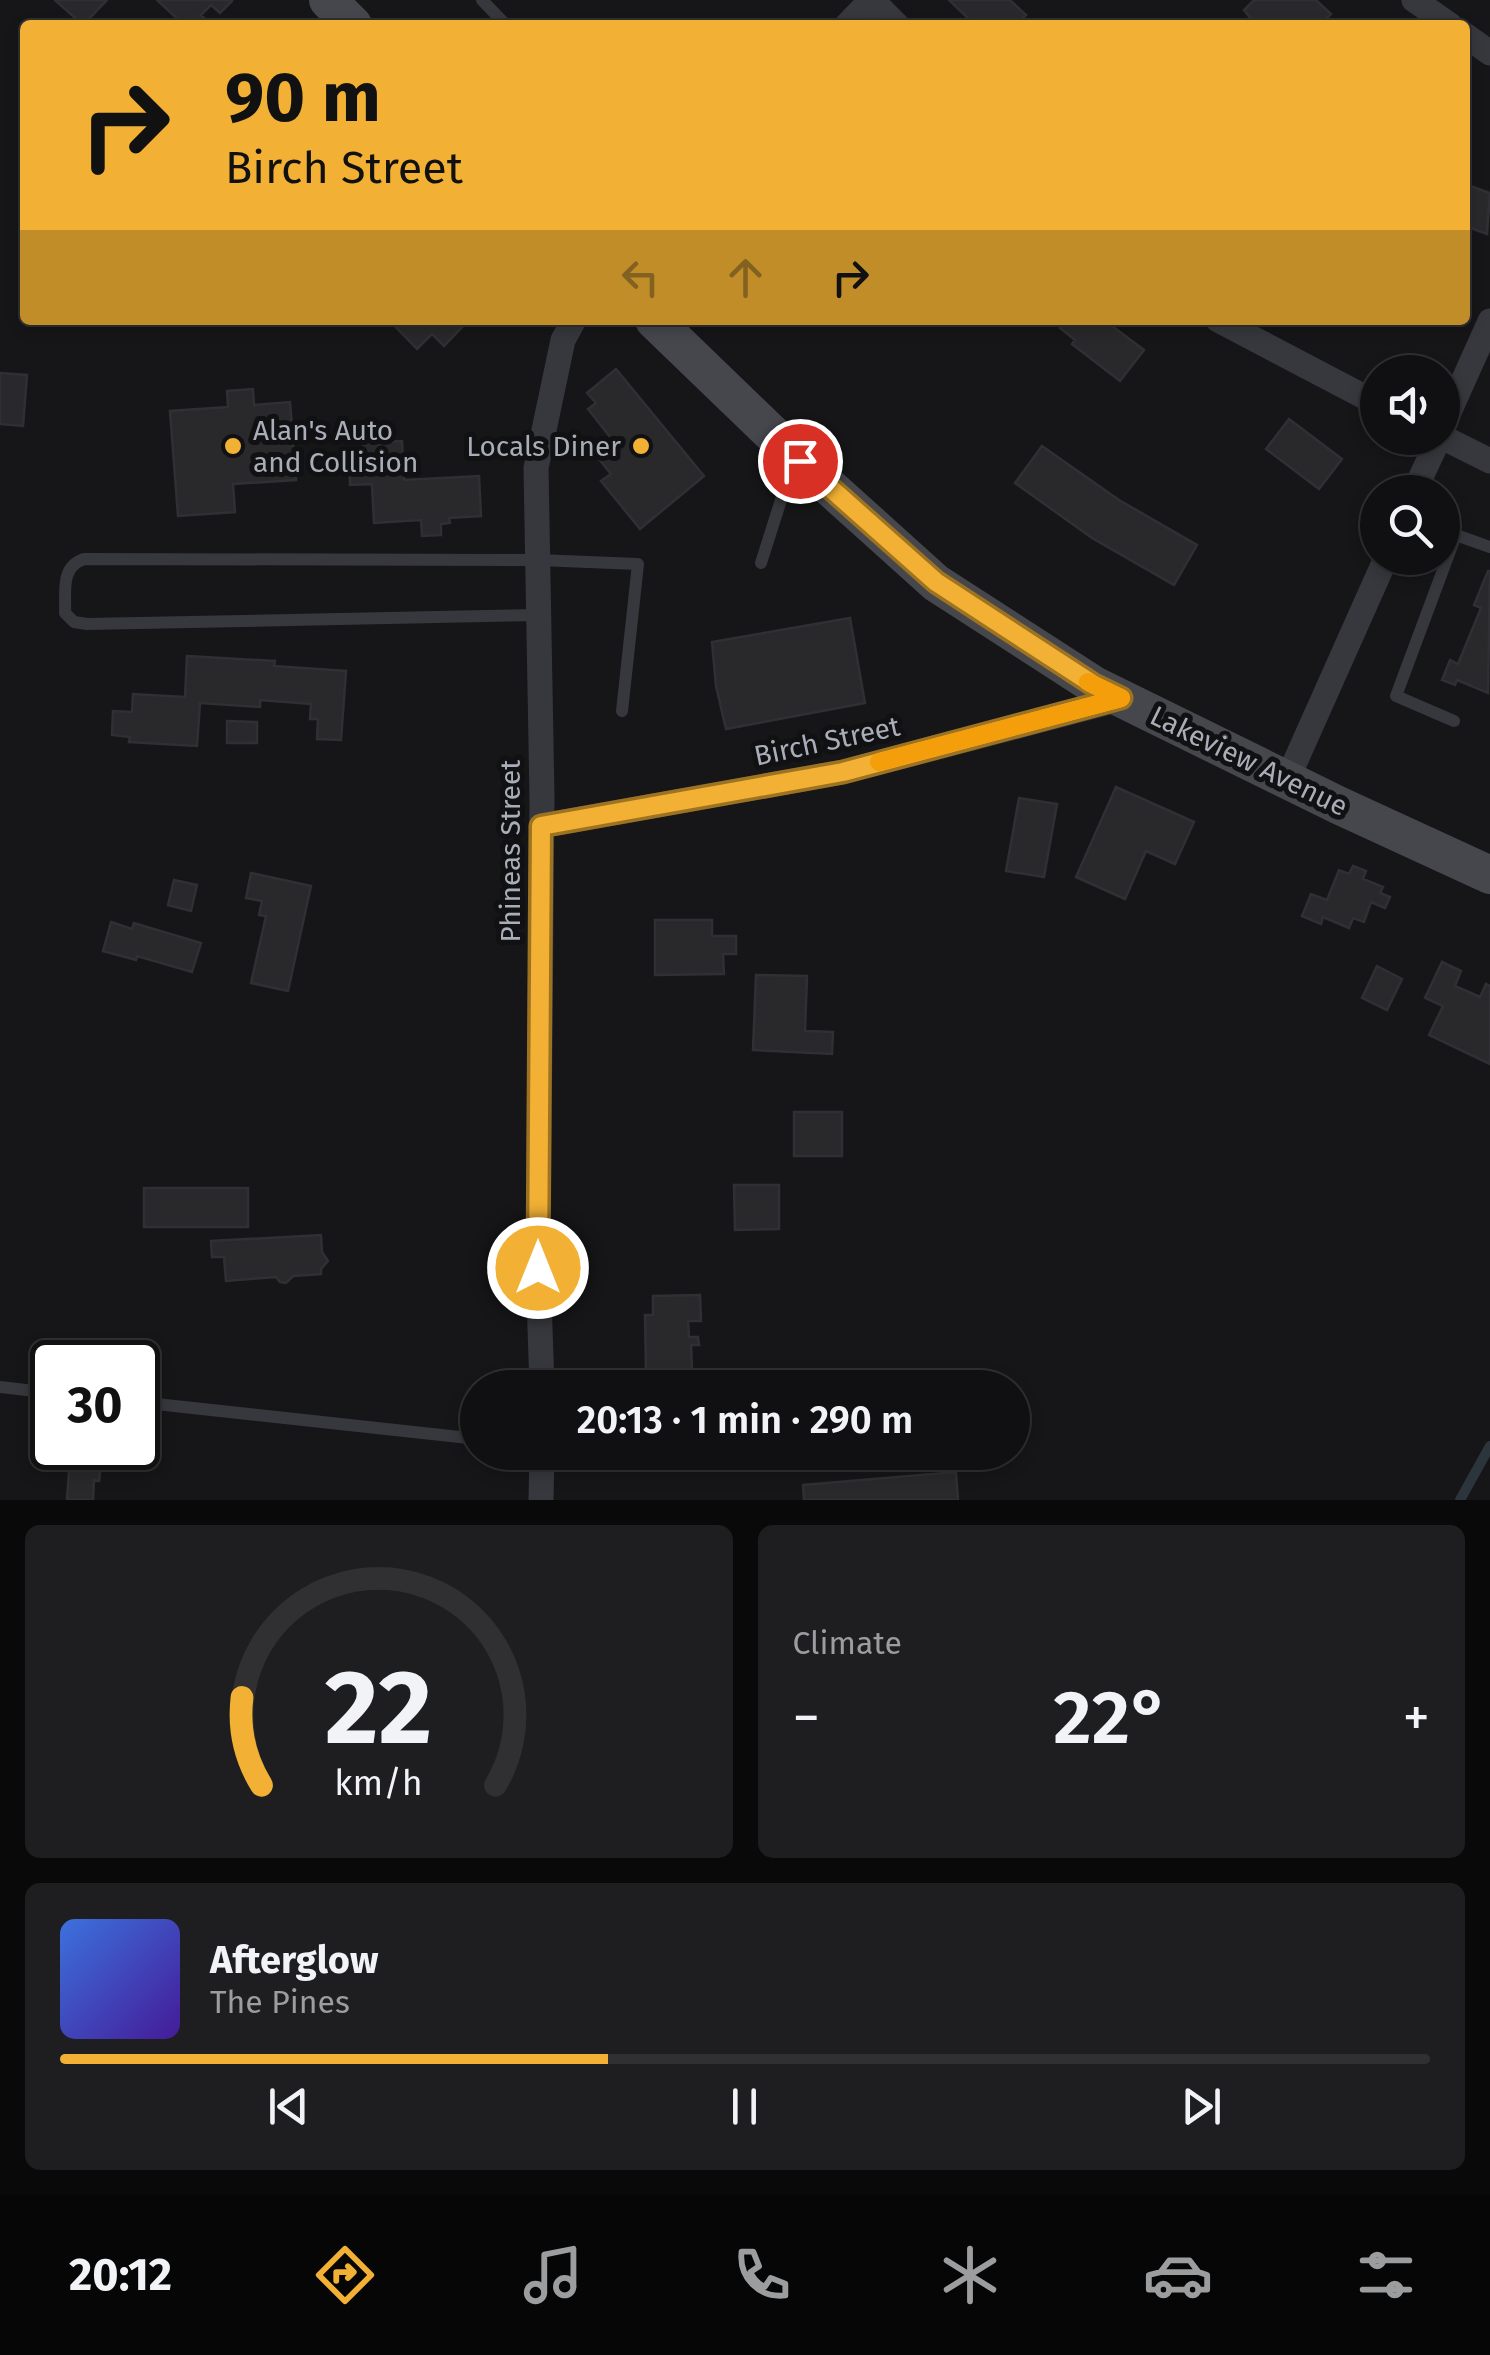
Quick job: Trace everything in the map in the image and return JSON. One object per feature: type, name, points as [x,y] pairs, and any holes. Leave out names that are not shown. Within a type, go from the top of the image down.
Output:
[{"type":"main road","points":[[328,0],[348,20]]},
{"type":"main road","name":"Lakeview Avenue","points":[[659,325],[795,456],[936,582],[1094,685],[1286,780],[1489,873]]},
{"type":"street","points":[[852,20],[872,0],[891,20]]},
{"type":"street","points":[[1414,0],[1443,20]]},
{"type":"street","points":[[1460,388],[1490,321]]},
{"type":"street","name":"Phineas Street","points":[[541,1370],[536,468],[563,340],[571,325]]},
{"type":"street","points":[[1228,325],[1360,395]]},
{"type":"street","points":[[1460,447],[1490,461]]},
{"type":"street","points":[[1286,780],[1378,575]]},
{"type":"street","name":"Birch Street","points":[[541,826],[843,772],[1121,698]]},
{"type":"street","points":[[541,1500],[542,1470]]},
{"type":"lane","points":[[482,0],[501,20]]},
{"type":"lane","points":[[761,563],[795,456]]},
{"type":"lane","points":[[1460,536],[1490,547]]},
{"type":"lane","points":[[539,616],[87,624],[74,622],[65,613],[68,569],[84,559],[538,560],[638,564],[622,712]]},
{"type":"lane","points":[[1435,575],[1396,696],[1454,721]]},
{"type":"lane","points":[[0,1387],[30,1390]]},
{"type":"lane","points":[[160,1404],[460,1436]]},
{"type":"building","points":[[55,0],[107,0],[88,20],[77,20]]},
{"type":"building","points":[[157,0],[232,0],[220,13],[211,5],[201,15],[206,20],[179,20]]},
{"type":"building","points":[[949,0],[1010,0],[1026,15],[1021,20],[970,20]]},
{"type":"building","points":[[1254,0],[1316,0],[1331,14],[1325,20],[1252,20],[1244,10]]},
{"type":"building","points":[[1470,186],[1490,193],[1487,234],[1470,228]]},
{"type":"building","points":[[394,325],[464,325],[444,346],[432,334],[417,349]]},
{"type":"building","points":[[1111,325],[1144,350],[1120,381],[1072,344],[1075,340],[1060,328]]},
{"type":"building","name":"Locals Diner","points":[[616,369],[704,476],[640,529],[601,481],[611,474],[594,453],[611,438],[588,409],[596,403],[587,393]]},
{"type":"building","points":[[0,373],[27,375],[23,426],[0,424]]},
{"type":"building","name":"Alan's Auto and Collision","points":[[253,389],[254,405],[290,402],[296,480],[233,484],[235,512],[178,516],[170,411],[228,407],[227,391]]},
{"type":"building","points":[[1289,419],[1342,459],[1319,489],[1266,449]]},
{"type":"building","points":[[402,441],[404,480],[479,476],[481,516],[449,518],[450,523],[441,524],[441,535],[422,536],[421,520],[374,523],[372,484],[350,485],[349,459],[364,458],[363,443]]},
{"type":"building","points":[[1042,446],[1119,500],[1197,545],[1174,585],[1092,538],[1015,483]]},
{"type":"building","points":[[1488,571],[1488,693],[1457,680],[1455,685],[1442,680],[1450,660],[1458,664],[1481,608],[1474,605]]},
{"type":"building","points":[[850,618],[865,703],[726,729],[716,686],[712,642]]},
{"type":"building","points":[[187,656],[275,661],[274,666],[346,671],[341,740],[317,739],[318,719],[310,719],[311,704],[260,700],[260,707],[200,703],[197,746],[129,742],[130,737],[112,735],[113,711],[132,712],[133,694],[185,697]]},
{"type":"building","points":[[227,721],[257,722],[257,743],[227,743]]},
{"type":"building","points":[[1116,787],[1194,822],[1175,864],[1146,851],[1125,899],[1076,877]]},
{"type":"building","points":[[1019,798],[1057,804],[1044,877],[1006,871]]},
{"type":"building","points":[[1353,866],[1366,871],[1363,879],[1383,887],[1380,893],[1390,897],[1385,908],[1371,902],[1364,922],[1353,918],[1349,928],[1323,917],[1321,924],[1302,916],[1311,894],[1327,900],[1339,870],[1349,874]]},
{"type":"building","points":[[251,873],[311,886],[288,991],[251,983],[266,916],[259,915],[262,901],[246,898]]},
{"type":"building","points":[[174,880],[197,885],[191,911],[168,905]]},
{"type":"building","points":[[655,920],[712,920],[712,936],[736,936],[736,954],[723,954],[724,974],[655,975]]},
{"type":"building","points":[[111,922],[132,929],[134,923],[201,943],[192,972],[103,951]]},
{"type":"building","points":[[1442,962],[1461,971],[1455,986],[1480,997],[1486,984],[1490,986],[1490,1064],[1429,1035],[1443,1006],[1425,998]]},
{"type":"building","points":[[1377,966],[1402,979],[1387,1010],[1362,998]]},
{"type":"building","points":[[756,975],[807,976],[805,1031],[833,1032],[832,1054],[753,1050]]},
{"type":"building","points":[[794,1112],[842,1112],[842,1156],[794,1156]]},
{"type":"building","points":[[734,1185],[779,1185],[779,1229],[735,1230]]},
{"type":"building","points":[[144,1188],[248,1188],[248,1227],[144,1227]]},
{"type":"building","points":[[321,1235],[322,1252],[328,1261],[321,1274],[293,1276],[286,1283],[276,1277],[226,1281],[224,1257],[212,1257],[211,1241]]},
{"type":"building","points":[[700,1295],[701,1321],[688,1321],[689,1337],[698,1337],[699,1345],[691,1345],[692,1370],[646,1370],[645,1315],[653,1315],[653,1296]]},
{"type":"building","points":[[48,1470],[100,1470],[99,1481],[94,1480],[93,1500],[67,1500],[69,1471]]},
{"type":"building","points":[[956,1472],[958,1500],[804,1500],[803,1485]]},
{"type":"waterway","points":[[1460,1500],[1490,1446]]},
{"type":"slow traffic","points":[[879,762],[1121,698],[1088,682]]},
{"type":"place","name":"Alan's Auto and Collision","points":[[233,446]]},
{"type":"place","name":"Locals Diner","points":[[641,446]]},
{"type":"route","points":[[538,1268],[541,826],[843,772],[1121,698],[1094,685],[936,582],[800,461]]}]
